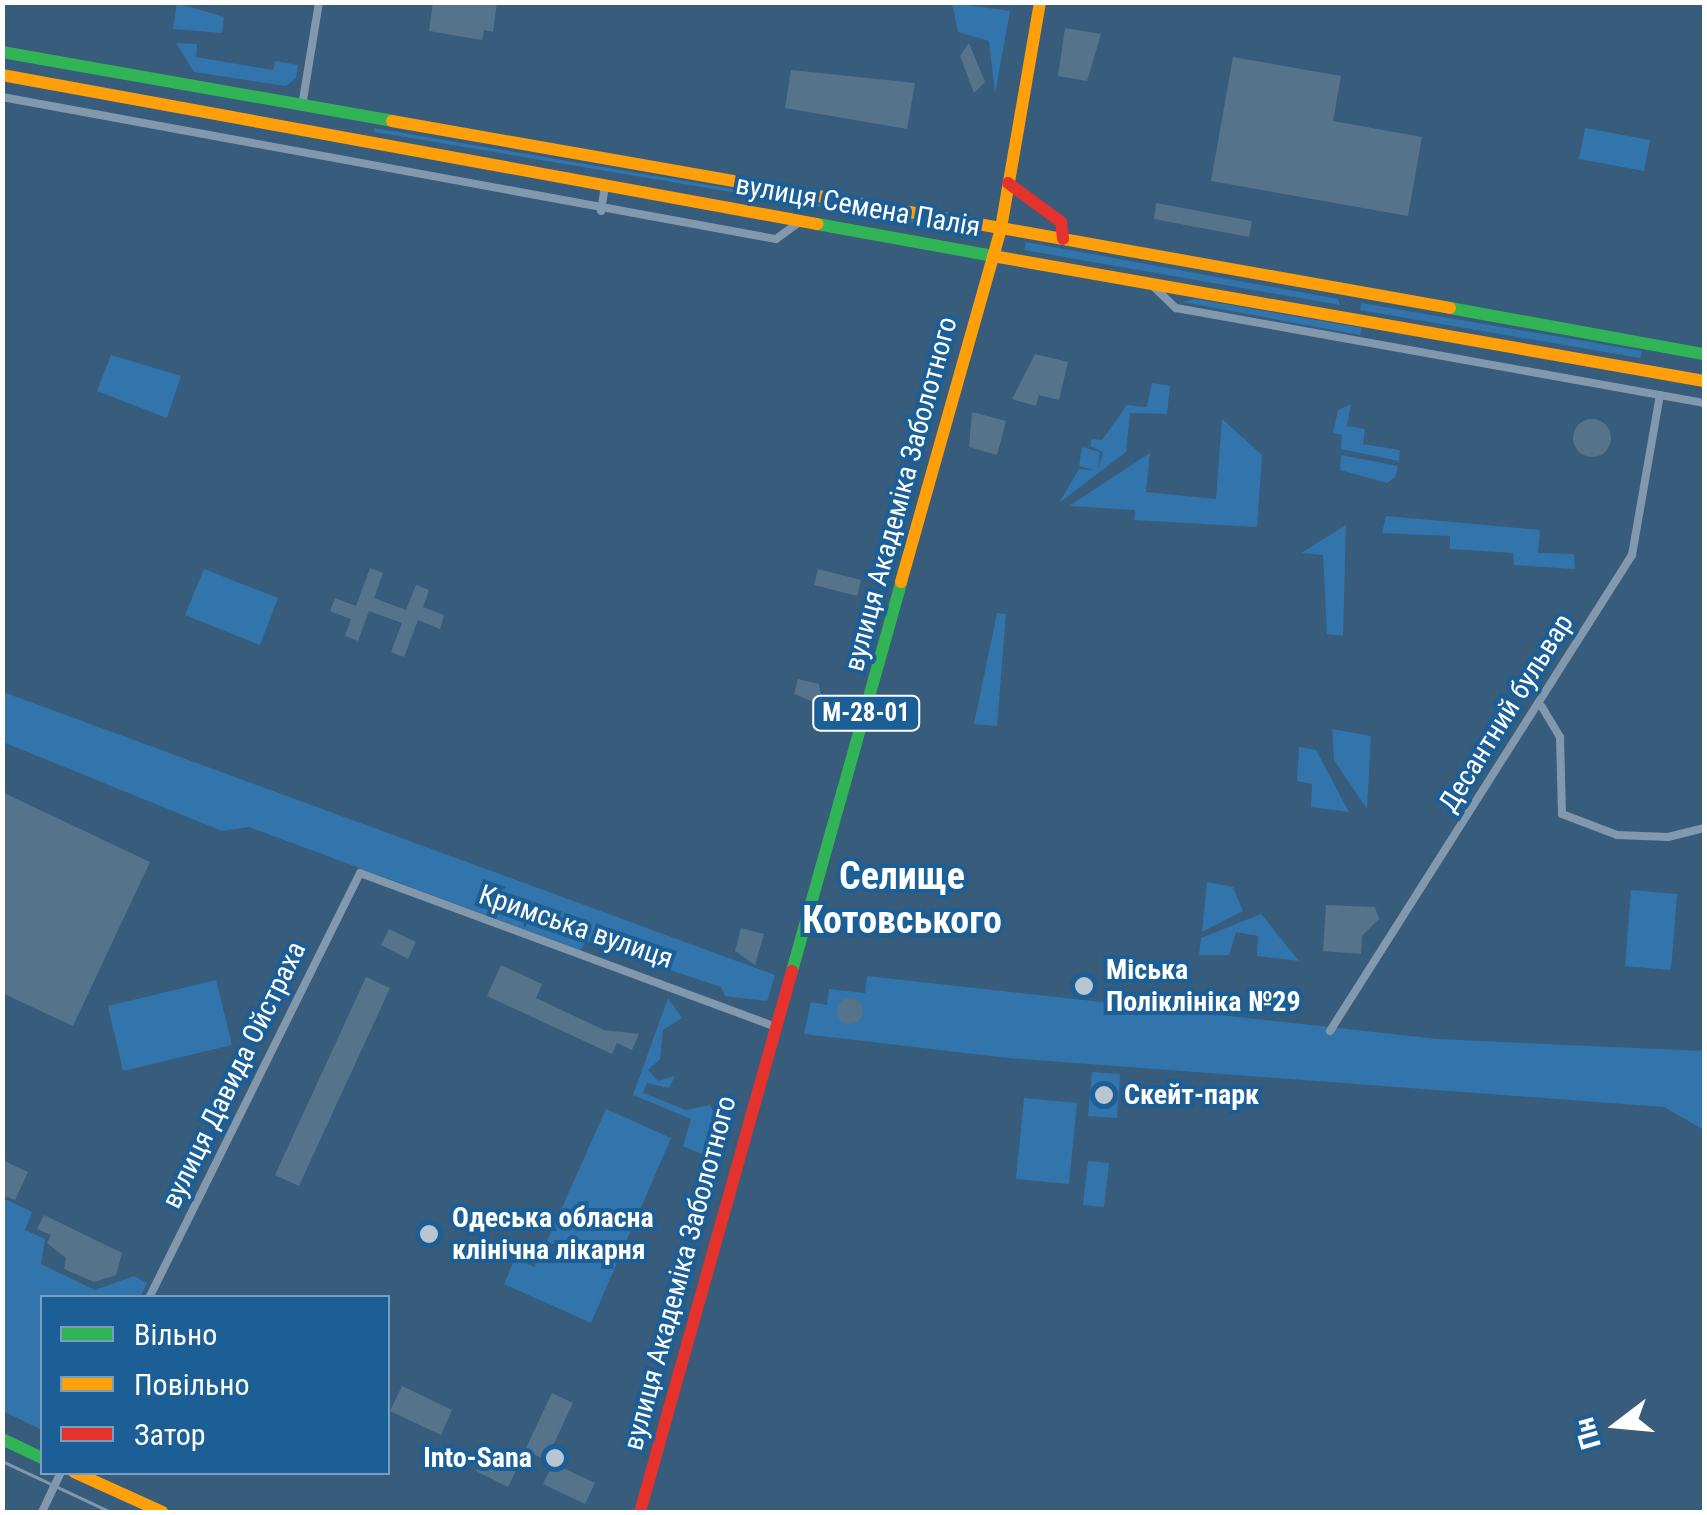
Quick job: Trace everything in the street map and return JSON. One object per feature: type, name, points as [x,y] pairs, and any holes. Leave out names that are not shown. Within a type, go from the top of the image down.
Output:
[{"type":"main road","name":"вулиця Академіка Заболотного","points":[[640,1512],[993,256],[1040,2]]},
{"type":"main road","name":"вулиця Семена Палія","points":[[2,52],[1704,354]]},
{"type":"main road","name":"вулиця Семена Палія","points":[[2,75],[1345,320],[1704,381]]},
{"type":"main road","points":[[364,143],[369,119]]},
{"type":"main road","points":[[1008,183],[1061,222],[1063,239]]},
{"type":"main road","points":[[1345,320],[1350,293]]},
{"type":"main road","points":[[1686,378],[1690,352]]},
{"type":"main road","points":[[2,1438],[40,1457]]},
{"type":"main road","points":[[81,1475],[162,1512]]},
{"type":"street","points":[[302,106],[320,2]]},
{"type":"street","points":[[2,97],[601,210],[776,239],[800,221]]},
{"type":"street","points":[[601,210],[605,185]]},
{"type":"street","points":[[1152,285],[1176,308],[1704,403]]},
{"type":"street","name":"Десантний бульвар","points":[[1330,1032],[1542,707],[1637,545],[1660,395]]},
{"type":"street","points":[[1542,707],[1560,737],[1562,814],[1616,835],[1668,837],[1704,828]]},
{"type":"street","name":"Кримська вулиця","points":[[360,874],[774,1026]]},
{"type":"street","name":"вулиця Давида Ойстраха","points":[[150,1295],[360,874]]},
{"type":"street","points":[[42,1512],[60,1475]]},
{"type":"shaded area","points":[[177,3],[224,17],[222,33],[173,29]]},
{"type":"shaded area","points":[[952,3],[1010,11],[995,94],[989,41],[958,32]]},
{"type":"shaded area","points":[[176,43],[197,44],[196,57],[273,70],[275,61],[298,65],[296,78],[286,86],[194,72]]},
{"type":"shaded area","points":[[374,128],[966,229],[968,232],[375,132]]},
{"type":"shaded area","points":[[1585,128],[1650,140],[1644,171],[1579,159]]},
{"type":"shaded area","points":[[1026,242],[1338,299],[1340,305],[1024,250]]},
{"type":"shaded area","points":[[1195,299],[1362,328],[1360,335],[1183,302]]},
{"type":"shaded area","points":[[1361,303],[1642,351],[1640,358],[1360,310]]},
{"type":"shaded area","points":[[111,355],[181,376],[167,418],[97,391]]},
{"type":"shaded area","points":[[1152,383],[1170,386],[1167,414],[1130,413],[1126,452],[1059,503],[1079,469],[1093,470],[1079,466],[1082,447],[1100,452],[1098,471],[1103,452],[1090,446],[1092,439],[1102,440],[1127,405],[1147,407]]},
{"type":"shaded area","points":[[1351,404],[1347,426],[1365,429],[1363,444],[1400,450],[1399,461],[1341,449],[1342,435],[1333,433],[1338,410]]},
{"type":"shaded area","points":[[1222,419],[1262,455],[1257,527],[1134,520],[1135,510],[1069,506],[1150,453],[1146,492],[1216,499]]},
{"type":"shaded area","points":[[1341,455],[1398,466],[1395,477],[1387,483],[1340,470]]},
{"type":"shaded area","points":[[1386,516],[1540,530],[1538,553],[1574,554],[1575,569],[1514,565],[1513,553],[1450,549],[1450,536],[1382,533]]},
{"type":"shaded area","points":[[1346,525],[1343,636],[1327,634],[1323,555],[1301,553]]},
{"type":"shaded area","points":[[204,569],[278,598],[260,645],[185,615]]},
{"type":"shaded area","points":[[997,613],[1006,614],[997,726],[974,724]]},
{"type":"shaded area","points":[[3,692],[775,975],[767,1001],[725,996],[721,987],[586,942],[580,950],[249,827],[222,831],[3,742]]},
{"type":"shaded area","points":[[1332,729],[1371,736],[1367,809],[1334,760]]},
{"type":"shaded area","points":[[1299,747],[1316,750],[1349,812],[1311,807],[1312,784],[1297,781]]},
{"type":"shaded area","points":[[1207,882],[1233,887],[1243,911],[1202,932]]},
{"type":"shaded area","points":[[1631,890],[1677,894],[1671,970],[1625,966]]},
{"type":"shaded area","points":[[1261,914],[1299,961],[1257,956],[1258,936],[1236,932],[1229,955],[1199,955],[1201,938]]},
{"type":"shaded area","points":[[867,976],[1437,1039],[1704,1051],[1704,1130],[1664,1107],[1008,1058],[804,1034],[811,1002],[827,1005],[829,989],[865,993]]},
{"type":"shaded area","points":[[216,980],[232,1045],[123,1071],[108,1006]]},
{"type":"shaded area","points":[[668,998],[682,1018],[663,1030],[660,1059],[648,1070],[658,1081],[675,1076],[669,1088],[647,1083],[643,1093],[686,1110],[710,1105],[722,1129],[713,1159],[683,1146],[691,1119],[633,1095]]},
{"type":"shaded area","name":"Скейт-парк","points":[[1092,1072],[1120,1074],[1117,1118],[1088,1116]]},
{"type":"shaded area","points":[[1024,1098],[1077,1103],[1069,1184],[1016,1179]]},
{"type":"shaded area","points":[[606,1109],[671,1138],[591,1323],[504,1284],[515,1258],[534,1267],[542,1251],[569,1263],[573,1253],[547,1241]]},
{"type":"shaded area","points":[[1088,1161],[1109,1163],[1104,1207],[1083,1205]]},
{"type":"shaded area","points":[[3,1198],[32,1212],[25,1230],[45,1239],[41,1264],[95,1290],[134,1276],[147,1283],[141,1295],[40,1295],[40,1429],[3,1411]]},
{"type":"building","points":[[433,2],[497,2],[493,32],[484,30],[482,40],[429,31]]},
{"type":"building","points":[[1065,28],[1101,34],[1087,81],[1058,76]]},
{"type":"building","points":[[969,43],[985,82],[974,93],[960,56]]},
{"type":"building","points":[[1233,57],[1341,76],[1333,121],[1422,137],[1408,216],[1211,181]]},
{"type":"building","points":[[791,70],[915,83],[907,129],[785,108]]},
{"type":"building","points":[[1156,203],[1252,221],[1249,237],[1154,219]]},
{"type":"building","points":[[1035,354],[1068,362],[1059,400],[1039,395],[1036,406],[1012,399]]},
{"type":"building","points":[[972,412],[1006,421],[997,455],[969,447]]},
{"type":"building","points":[[1592,419],[1606,424],[1611,438],[1606,452],[1592,457],[1578,452],[1573,438],[1578,424]]},
{"type":"building","points":[[370,568],[383,573],[374,598],[406,610],[416,585],[429,590],[423,607],[444,615],[440,629],[418,620],[404,657],[391,652],[402,623],[369,611],[358,641],[345,636],[351,619],[330,611],[335,598],[356,606]]},
{"type":"building","points":[[818,569],[861,580],[857,596],[814,585]]},
{"type":"building","points":[[798,679],[819,684],[823,706],[794,694]]},
{"type":"building","points":[[2,792],[150,862],[73,1026],[2,993]]},
{"type":"building","points":[[1326,905],[1375,907],[1379,919],[1362,936],[1361,954],[1323,951]]},
{"type":"building","points":[[741,928],[764,934],[755,965],[735,951]]},
{"type":"building","points":[[389,929],[416,942],[408,959],[381,945]]},
{"type":"building","points":[[501,965],[542,984],[536,998],[604,1030],[639,1034],[632,1050],[617,1043],[612,1054],[487,996]]},
{"type":"building","points":[[366,977],[390,988],[299,1186],[275,1175]]},
{"type":"building","points":[[850,998],[859,1002],[863,1011],[859,1020],[850,1024],[841,1020],[837,1011],[841,1002]]},
{"type":"building","points":[[2,1160],[28,1172],[15,1200],[2,1195]]},
{"type":"building","points":[[44,1215],[122,1253],[116,1275],[94,1282],[64,1269],[66,1258],[47,1243],[51,1235],[37,1229]]},
{"type":"building","points":[[402,1386],[452,1410],[441,1435],[390,1411]]},
{"type":"building","points":[[552,1393],[573,1403],[546,1460],[525,1450]]},
{"type":"building","points":[[485,1452],[517,1468],[508,1487],[476,1471]]},
{"type":"building","points":[[553,1463],[595,1483],[585,1504],[543,1484]]},
{"type":"tram line","points":[[2,1461],[111,1512]]},
{"type":"traffic: fast","points":[[2,52],[392,121]]},
{"type":"traffic: fast","points":[[817,224],[993,256]]},
{"type":"traffic: fast","points":[[1450,308],[1704,354]]},
{"type":"traffic: fast","points":[[792,971],[901,582]]},
{"type":"traffic: fast","points":[[2,1439],[40,1457]]},
{"type":"traffic: slow","points":[[392,121],[1001,228],[1040,2]]},
{"type":"traffic: slow","points":[[2,75],[817,224]]},
{"type":"traffic: slow","points":[[901,582],[1001,228],[1450,308]]},
{"type":"traffic: slow","points":[[993,256],[1704,381]]},
{"type":"traffic: slow","points":[[81,1475],[162,1512]]},
{"type":"traffic: jam","points":[[1008,183],[1061,222],[1063,239]]},
{"type":"traffic: jam","points":[[640,1512],[792,971]]},
{"type":"place","name":"Міська Поліклініка №29","points":[[1084,986]]},
{"type":"place","name":"Скейт-парк","points":[[1104,1095]]},
{"type":"place","name":"Одеська обласна клінічна лікарня","points":[[429,1234]]},
{"type":"place","name":"Into-Sana","points":[[555,1458]]},
{"type":"district","name":"Селище Котовського","points":[[902,899]]}]
